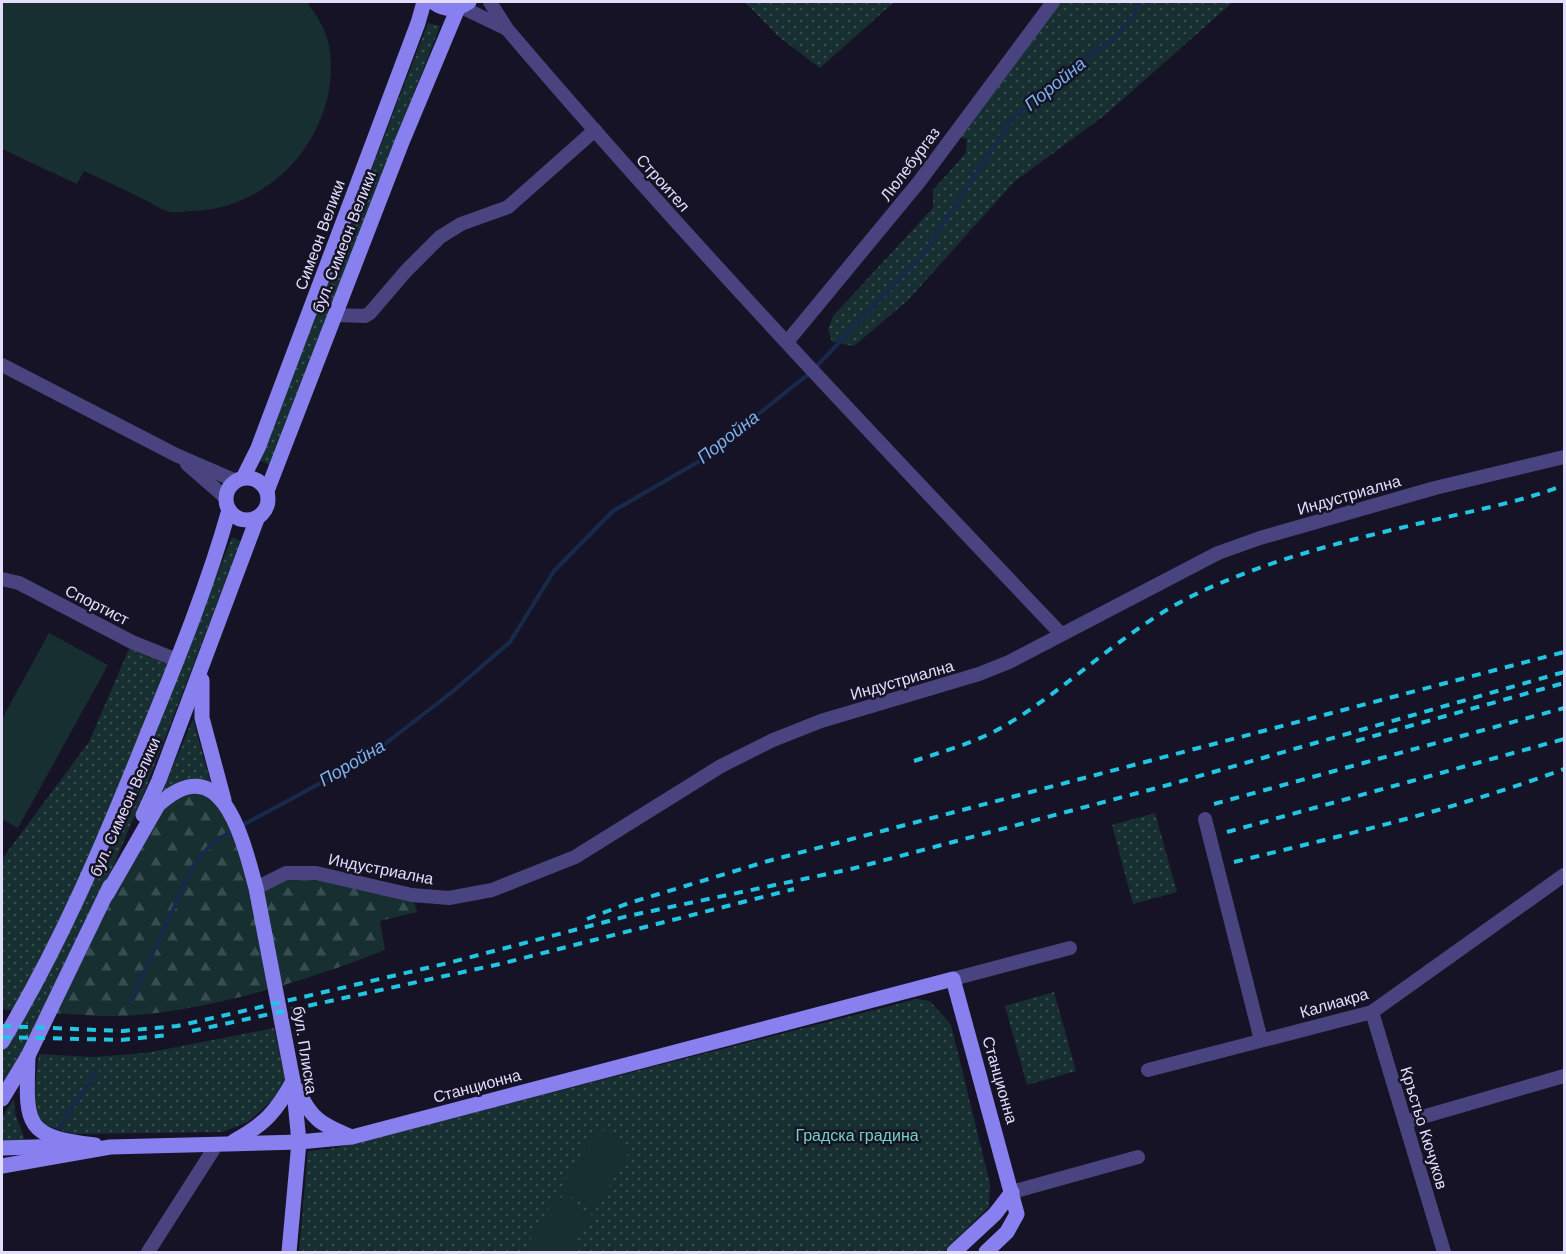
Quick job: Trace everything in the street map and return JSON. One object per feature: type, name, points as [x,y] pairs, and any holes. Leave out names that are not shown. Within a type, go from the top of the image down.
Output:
[{"type":"main road","name":"Симеон Велики","points":[[240,479],[258,448],[317,296],[424,2]]},
{"type":"main road","points":[[433,2],[448,9],[463,5]]},
{"type":"main road","name":"бул. Симеон Велики","points":[[267,491],[402,142],[463,5]]},
{"type":"main road","points":[[240,479],[260,482],[267,491],[266,510],[257,519],[244,520],[228,504],[231,486],[240,479]]},
{"type":"main road","name":"бул. Симеон Велики","points":[[2,1042],[61,934],[118,806],[177,660],[228,504]]},
{"type":"main road","name":"бул. Симеон Велики","points":[[2,1099],[28,1056],[107,894],[159,780],[257,519]]},
{"type":"main road","points":[[203,663],[200,697],[202,718],[226,806]]},
{"type":"main road","points":[[107,894],[158,805],[169,795],[184,786],[196,784],[209,787],[226,806]]},
{"type":"main road","name":"бул. Плиска","points":[[226,806],[247,857],[256,888],[293,1081],[299,1142],[289,1252]]},
{"type":"main road","name":"Станционна","points":[[4,1168],[110,1147],[299,1142],[352,1137],[953,978],[1017,1214],[1014,1223],[986,1252]]},
{"type":"main road","points":[[28,1056],[28,1112],[34,1124],[42,1132],[58,1141],[110,1147]]},
{"type":"main road","points":[[293,1081],[306,1109],[321,1125],[352,1137]]},
{"type":"main road","points":[[223,1144],[269,1118],[278,1108],[293,1081]]},
{"type":"main road","points":[[2,1148],[43,1145],[110,1147]]},
{"type":"main road","points":[[954,1252],[995,1214],[1012,1192]]},
{"type":"street","name":"Строител","points":[[489,2],[507,28],[595,130],[836,396],[1061,634]]},
{"type":"street","name":"Люлебургаз","points":[[787,342],[919,182],[1053,2]]},
{"type":"street","points":[[463,5],[507,28]]},
{"type":"street","points":[[335,315],[364,316],[370,314],[406,271],[440,237],[461,224],[508,207],[595,130]]},
{"type":"street","points":[[2,365],[176,455],[240,479]]},
{"type":"street","points":[[176,455],[228,504]]},
{"type":"street","name":"Индустриална","points":[[256,888],[286,873],[316,873],[412,895],[449,897],[492,890],[575,857],[721,766],[773,740],[821,721],[979,674],[1009,662],[1218,553],[1260,538],[1435,488],[1564,457]]},
{"type":"street","name":"Спортист","points":[[2,579],[19,583],[132,642],[177,660]]},
{"type":"street","points":[[1205,819],[1261,1040]]},
{"type":"street","name":"Калиакра","points":[[1148,1071],[1372,1012],[1564,875]]},
{"type":"street","name":"Станционна","points":[[953,978],[1070,948]]},
{"type":"street","name":"Кръстьо Кючуков","points":[[1372,1012],[1444,1252]]},
{"type":"street","points":[[1405,1122],[1564,1076]]},
{"type":"street","points":[[148,1252],[223,1144]]},
{"type":"street","points":[[1012,1192],[1138,1157]]},
{"type":"green space","points":[[2,2],[307,2],[328,40],[331,77],[325,106],[314,134],[297,158],[276,180],[251,196],[223,207],[170,212],[84,171],[77,184],[2,149]]},
{"type":"green space","points":[[745,2],[894,2],[820,68],[779,37]]},
{"type":"green space","points":[[1053,2],[1233,2],[1105,115],[1014,182],[908,300],[854,346],[832,342],[828,329],[833,316],[933,208],[933,190],[966,153],[967,139],[953,135]]},
{"type":"green space","points":[[428,23],[440,26],[270,465],[259,460]]},
{"type":"green space","points":[[232,537],[241,541],[146,788],[113,867],[53,995],[2,1090],[2,1043],[20,1012],[2,1009],[2,859],[89,742],[132,642],[177,660],[135,780]]},
{"type":"green space","points":[[49,633],[108,665],[18,828],[2,819],[2,719]]},
{"type":"green space","points":[[193,719],[211,784],[190,780],[162,792]]},
{"type":"green space","points":[[185,786],[225,804],[256,888],[286,873],[412,895],[417,912],[380,921],[385,950],[263,991],[200,1006],[137,1015],[49,1013],[158,805]]},
{"type":"green space","points":[[1155,813],[1177,892],[1133,904],[1112,825]]},
{"type":"green space","points":[[1054,992],[1076,1071],[1027,1085],[1005,1006]]},
{"type":"green space","name":"Градска градина","points":[[917,999],[930,1001],[951,1025],[990,1184],[989,1207],[943,1252],[299,1252],[308,1151],[336,1148]]},
{"type":"green space","points":[[274,1028],[285,1078],[275,1098],[248,1122],[222,1132],[73,1134],[45,1125],[38,1117],[33,1101],[39,1054],[93,1057],[146,1053]]},
{"type":"green space","points":[[14,1099],[15,1113],[26,1143],[2,1144],[2,1117]]},
{"type":"green space","points":[[597,1127],[631,1148],[595,1210],[560,1190]]},
{"type":"green space","points":[[557,1195],[592,1215],[570,1252],[523,1252]]},
{"type":"waterway","name":"Поройна","points":[[815,368],[924,253],[1012,119],[1060,77],[1112,40],[1133,17],[1139,2]]},
{"type":"waterway","name":"Поройна","points":[[241,826],[367,758],[452,692],[510,642],[554,571],[613,511],[698,462],[810,373]]},
{"type":"waterway","points":[[131,1001],[193,866],[212,843],[234,830]]},
{"type":"waterway","points":[[58,1128],[97,1071]]},
{"type":"railway","points":[[914,761],[949,750],[1006,725],[1030,710],[1143,625],[1192,596],[1222,582],[1317,549],[1506,503],[1564,485]]},
{"type":"railway","points":[[587,919],[629,903],[768,861],[1564,652]]},
{"type":"railway","points":[[2,1026],[123,1031],[177,1026],[239,1012],[448,963],[628,916],[851,869],[1168,785],[1564,672]]},
{"type":"railway","points":[[1356,741],[1564,683]]},
{"type":"railway","points":[[1214,804],[1564,708]]},
{"type":"railway","points":[[1227,832],[1564,739]]},
{"type":"railway","points":[[1234,862],[1442,809],[1564,769]]},
{"type":"railway","points":[[192,1031],[500,964],[794,889]]},
{"type":"railway","points":[[2,1037],[121,1040],[169,1035]]}]
